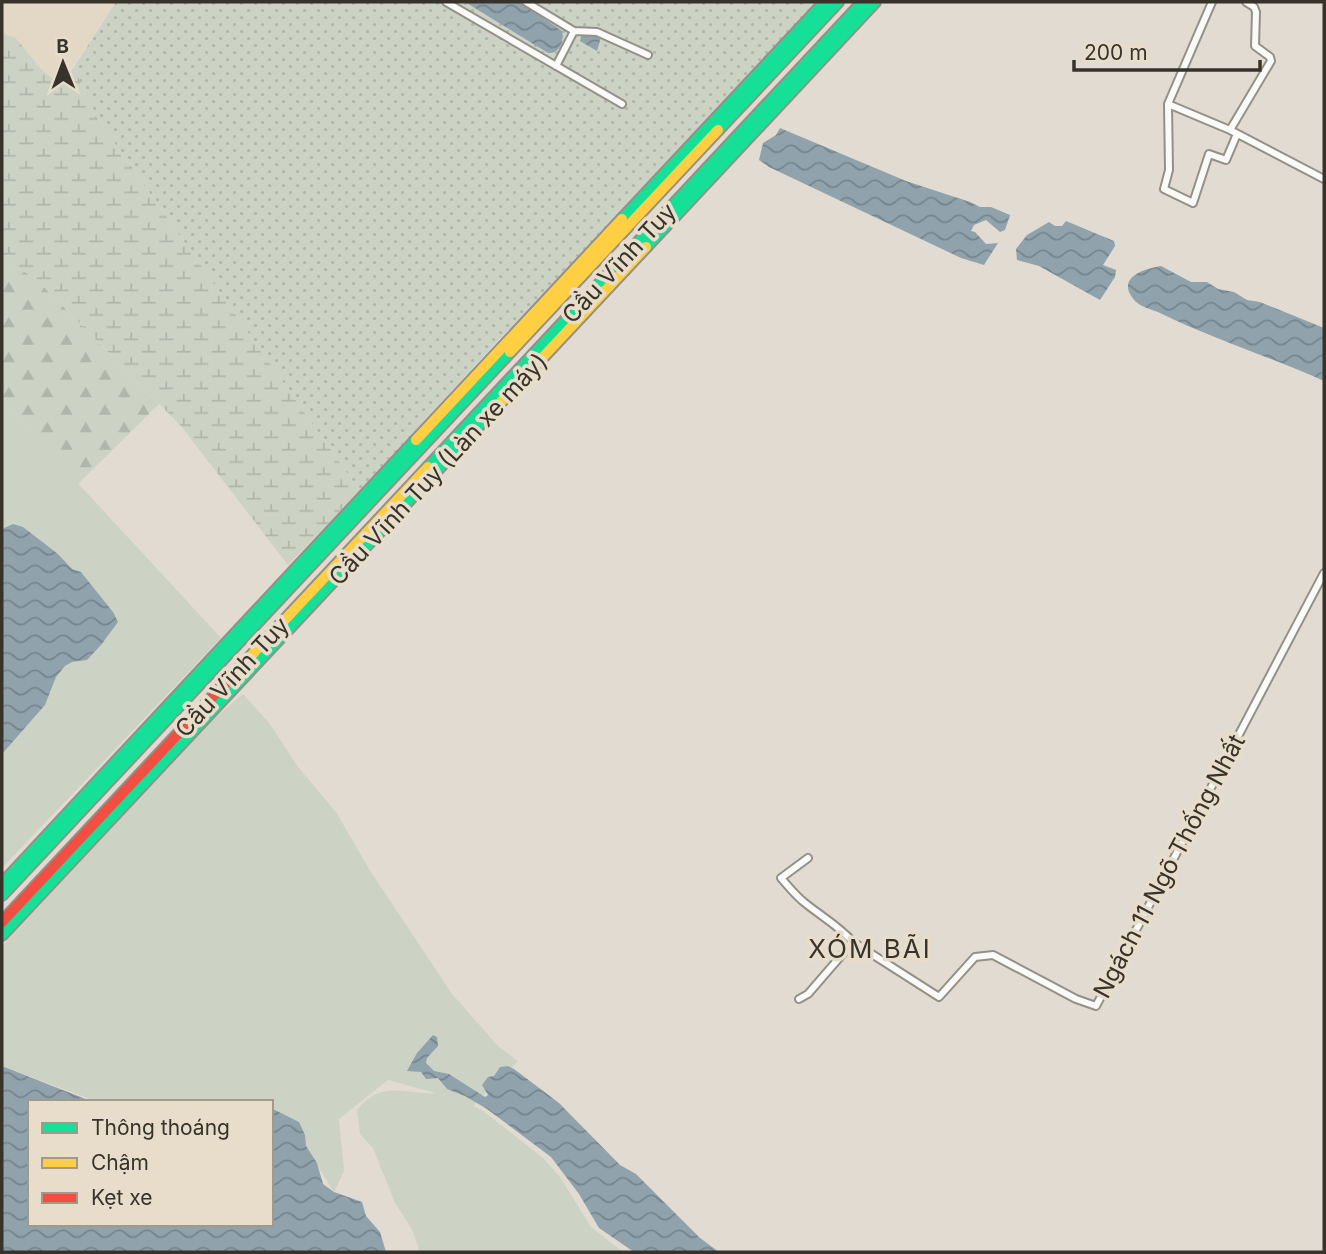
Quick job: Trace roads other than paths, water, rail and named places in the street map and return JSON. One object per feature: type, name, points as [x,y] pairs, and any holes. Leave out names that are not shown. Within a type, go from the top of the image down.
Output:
[{"type":"highway","name":"Cầu Vĩnh Tuy (Làn xe máy)","points":[[2,884],[825,2]]},
{"type":"highway","name":"Cầu Vĩnh Tuy","points":[[2,895],[838,2]]},
{"type":"highway","name":"Cầu Vĩnh Tuy","points":[[2,922],[863,2]]},
{"type":"highway","name":"Cầu Vĩnh Tuy (Làn xe máy)","points":[[2,935],[875,2]]},
{"type":"street","points":[[446,2],[622,104]]},
{"type":"street","points":[[526,2],[574,31],[597,32],[648,55]]},
{"type":"street","points":[[1212,2],[1168,103],[1168,170],[1164,189],[1193,203],[1209,154],[1226,160],[1233,132],[1271,61],[1270,57],[1255,46],[1256,12],[1254,7],[1246,2]]},
{"type":"street","points":[[556,66],[574,31]]},
{"type":"street","points":[[1168,103],[1233,132],[1324,179]]},
{"type":"street","name":"Ngách 11 Ngõ Thống Nhất","points":[[808,858],[781,878],[804,902],[843,930],[853,942],[939,997],[975,957],[993,955],[1076,999],[1096,1006],[1324,573]]},
{"type":"street","points":[[799,999],[808,994],[853,942]]},
{"type":"water","points":[[465,2],[520,2],[562,31],[563,39],[555,51],[548,53]]},
{"type":"water","points":[[582,33],[601,37],[597,51],[580,41]]},
{"type":"water","points":[[780,128],[906,181],[1010,215],[1005,230],[1000,232],[986,220],[974,225],[971,231],[986,244],[998,243],[984,265],[961,258],[759,160],[763,143],[776,135]]},
{"type":"water","points":[[1066,221],[1114,241],[1115,246],[1103,265],[1116,270],[1115,277],[1100,300],[1039,266],[1017,260],[1016,249],[1027,235],[1049,222],[1062,226]]},
{"type":"water","points":[[1161,266],[1191,282],[1207,282],[1218,289],[1234,292],[1247,300],[1260,302],[1324,328],[1324,381],[1138,304],[1130,294],[1129,281],[1139,273]]},
{"type":"water","points":[[13,524],[23,527],[58,554],[72,569],[81,572],[118,622],[87,660],[65,666],[56,677],[45,705],[2,754],[2,529]]},
{"type":"water","points":[[433,1035],[437,1037],[438,1046],[426,1063],[434,1071],[449,1074],[485,1097],[488,1095],[482,1085],[488,1077],[494,1076],[500,1067],[508,1066],[514,1069],[559,1103],[620,1165],[636,1174],[700,1238],[719,1252],[634,1252],[599,1228],[579,1194],[551,1157],[487,1109],[447,1089],[438,1078],[426,1079],[421,1072],[407,1071],[417,1053]]},
{"type":"water","points":[[2,1066],[88,1100],[28,1100],[28,1226],[273,1226],[273,1109],[299,1122],[305,1135],[306,1146],[317,1163],[323,1184],[334,1192],[362,1202],[366,1216],[380,1232],[386,1252],[2,1252]]},
{"type":"district","name":"XÓM BÃI","points":[[870,948]]}]
